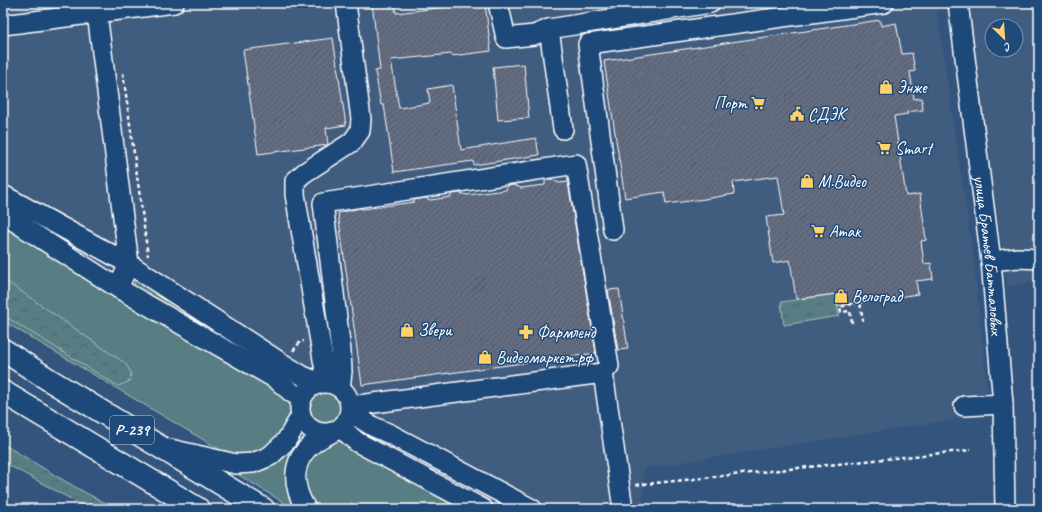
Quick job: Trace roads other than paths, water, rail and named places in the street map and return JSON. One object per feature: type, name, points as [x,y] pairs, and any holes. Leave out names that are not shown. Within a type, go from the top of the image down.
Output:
[{"type":"main road","name":"Р-239","points":[[3,350],[51,381],[263,509]]},
{"type":"main road","name":"Р-239","points":[[3,392],[198,509]]},
{"type":"street","points":[[3,25],[174,3]]},
{"type":"street","points":[[329,384],[295,194],[295,181],[304,173],[352,142],[360,131],[361,119],[346,3]]},
{"type":"street","points":[[498,3],[506,38],[534,35],[549,29],[710,3]]},
{"type":"street","points":[[613,230],[588,44],[884,3]]},
{"type":"street","name":"улица Братьев Батталовых","points":[[958,3],[991,261],[1004,404],[1005,509]]},
{"type":"street","points":[[98,13],[129,264],[118,288]]},
{"type":"street","points":[[549,29],[563,129]]},
{"type":"street","points":[[161,448],[236,464],[253,463],[270,456],[286,441],[302,407],[306,392],[312,386],[329,384],[342,372],[341,351],[323,203],[576,164],[609,366],[603,373],[351,409]]},
{"type":"street","points":[[3,195],[129,264],[303,376],[329,384],[346,392],[351,409],[349,418],[336,430],[315,442],[304,452],[299,462],[295,478],[299,497],[306,509]]},
{"type":"street","points":[[3,214],[118,288],[276,379],[302,407],[305,423],[311,429],[318,432],[336,430],[483,509]]},
{"type":"street","points":[[991,261],[1018,258],[1039,259]]},
{"type":"street","points":[[603,373],[623,509]]},
{"type":"street","points":[[964,406],[1004,404]]},
{"type":"street","points":[[351,409],[372,426],[532,509]]},
{"type":"place","name":"Энже","points":[[886,87]]},
{"type":"place","name":"Порт","points":[[758,103]]},
{"type":"place","name":"СДЭК","points":[[797,114]]},
{"type":"place","name":"Smart","points":[[884,148]]},
{"type":"place","name":"М.Видео","points":[[807,181]]},
{"type":"place","name":"Атак","points":[[818,231]]},
{"type":"place","name":"Велоград","points":[[841,296]]},
{"type":"place","name":"Звери","points":[[407,330]]},
{"type":"place","name":"Фармленд","points":[[526,332]]},
{"type":"place","name":"Видеомаркет.рф","points":[[485,357]]}]
